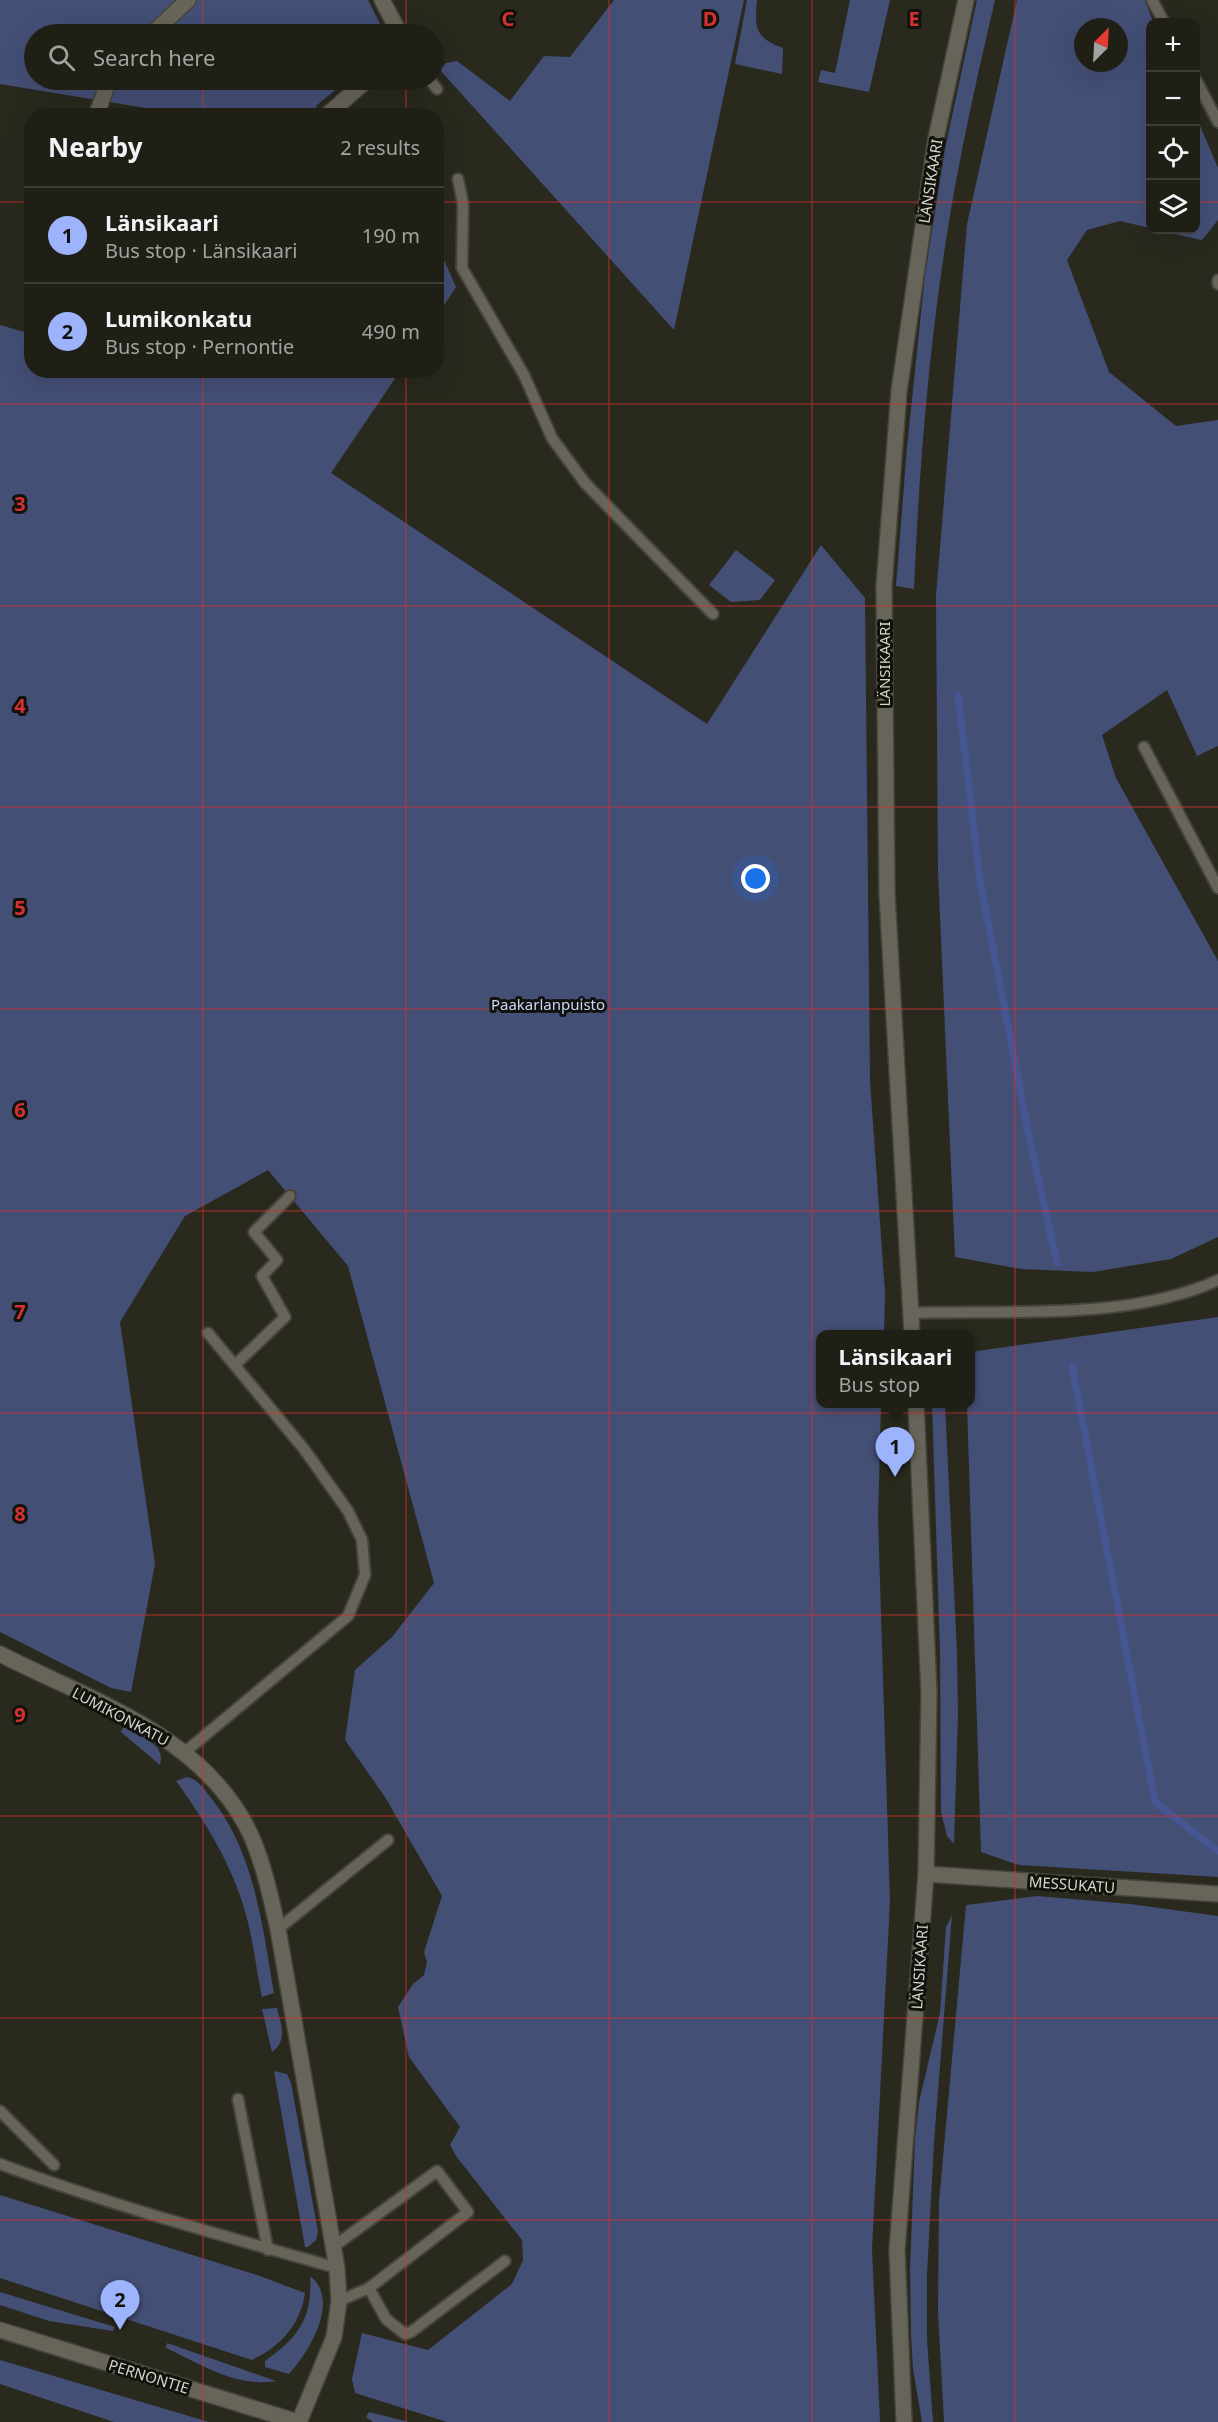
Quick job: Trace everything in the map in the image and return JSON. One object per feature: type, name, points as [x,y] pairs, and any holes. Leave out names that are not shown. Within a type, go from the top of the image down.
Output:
[{"type":"street","points":[[163,24],[188,0]]},
{"type":"street","points":[[382,0],[395,24]]},
{"type":"street","name":"LÄNSIKAARI","points":[[912,1330],[887,894],[884,586],[899,391],[936,138],[966,0]]},
{"type":"street","points":[[99,108],[105,90]]},
{"type":"street","points":[[335,108],[356,90]]},
{"type":"street","name":"LÄNSIKAARI","points":[[904,2422],[897,2250],[926,1874],[929,1693],[925,1550],[916,1408]]},
{"type":"street","name":"LUMIKONKATU","points":[[0,1654],[133,1720],[185,1752],[236,1808],[252,1839],[266,1878],[278,1929],[337,2268],[339,2301],[334,2337],[299,2422]]},
{"type":"street","name":"MESSUKATU","points":[[926,1874],[1218,1894]]},
{"type":"street","name":"PERNONTIE","points":[[0,2330],[299,2422]]},
{"type":"lane","points":[[1152,0],[1162,18]]},
{"type":"lane","points":[[1200,88],[1218,122]]},
{"type":"lane","points":[[458,179],[464,204],[462,268],[524,375],[552,438],[585,483],[713,614]]},
{"type":"lane","points":[[1144,747],[1218,888]]},
{"type":"lane","points":[[234,1365],[285,1317],[262,1276],[277,1260],[254,1232],[290,1196]]},
{"type":"lane","points":[[910,1313],[1055,1311],[1106,1307],[1152,1300],[1218,1281]]},
{"type":"lane","points":[[185,1752],[348,1616],[365,1575],[362,1540],[348,1511],[304,1449],[208,1333]]},
{"type":"lane","points":[[278,1929],[388,1840]]},
{"type":"lane","points":[[238,2099],[268,2250]]},
{"type":"lane","points":[[0,2111],[54,2165]]},
{"type":"lane","points":[[0,2163],[48,2181],[268,2250],[337,2268]]},
{"type":"lane","points":[[333,2247],[437,2171],[468,2212],[369,2288],[339,2301]]},
{"type":"lane","points":[[369,2288],[386,2319],[405,2334],[411,2332],[505,2261]]},
{"type":"green space","points":[[0,0],[368,0],[380,24],[24,24],[24,88],[0,84]]},
{"type":"green space","points":[[614,0],[744,0],[674,330],[444,74],[446,63],[457,61],[510,101],[544,56],[570,57]]},
{"type":"green space","points":[[747,0],[757,0],[758,30],[766,40],[783,48],[782,74],[735,64]]},
{"type":"green space","points":[[850,0],[890,0],[869,92],[818,82],[821,70],[835,73]]},
{"type":"green space","points":[[977,0],[995,0],[951,209],[935,317],[924,426],[914,589],[896,586],[907,447],[925,275],[945,149]]},
{"type":"green space","points":[[1017,0],[1145,0],[1152,18],[1146,18],[1146,227],[1120,221],[1087,230],[1067,260],[1109,372],[1176,426],[1218,420],[1218,746],[1197,756],[1167,690],[1102,735],[1116,778],[1218,961],[1218,1237],[1171,1259],[1093,1272],[1021,1269],[955,1257],[938,871],[936,596],[967,224]]},
{"type":"green space","points":[[36,90],[335,90],[316,106],[317,108],[146,108]]},
{"type":"green space","points":[[1200,125],[1218,168],[1218,220],[1202,240],[1174,234],[1200,234]]},
{"type":"green space","points":[[444,260],[456,287],[444,305]]},
{"type":"green space","name":"Paakarlanpuisto","points":[[0,325],[24,332],[24,378],[395,378],[331,473],[707,724],[821,545],[865,598],[870,1081],[885,1293],[884,1330],[816,1330],[816,1408],[881,1408],[878,1518],[890,1901],[872,2249],[880,2422],[447,2422],[355,2393],[352,2379],[362,2333],[428,2350],[512,2284],[523,2260],[522,2240],[456,2156],[450,2145],[460,2127],[409,2057],[398,2007],[413,1984],[424,1975],[427,1962],[424,1952],[442,1896],[385,1797],[345,1740],[355,1670],[392,1637],[434,1583],[348,1266],[268,1170],[185,1216],[120,1322],[155,1564],[131,1692],[111,1688],[0,1632]]},
{"type":"green space","points":[[736,550],[775,580],[760,600],[731,602],[709,585]]},
{"type":"green space","points":[[1218,1317],[1218,1877],[1019,1865],[981,1852],[967,1408],[975,1408],[975,1351]]},
{"type":"green space","points":[[932,1408],[945,1408],[957,1652],[958,1714],[954,1844],[947,1836],[941,1812],[940,1651]]},
{"type":"green space","points":[[123,1727],[155,1745],[161,1757],[160,1765],[121,1732]]},
{"type":"green space","points":[[187,1777],[198,1782],[206,1791],[226,1819],[238,1842],[260,1916],[274,1993],[262,1997],[250,1932],[239,1893],[216,1843],[176,1781]]},
{"type":"green space","points":[[1037,1896],[1130,1904],[1218,1916],[1218,2422],[944,2422],[938,2311],[939,2202],[966,1905]]},
{"type":"green space","points":[[952,1915],[934,2142],[927,2274],[927,2340],[933,2422],[922,2422],[913,2369],[911,2335],[910,2269],[915,2139],[919,2102],[940,2013],[946,1927]]},
{"type":"green space","points":[[277,2008],[282,2037],[272,2052],[262,2009]]},
{"type":"green space","points":[[274,2071],[287,2074],[291,2083],[318,2232],[316,2240],[308,2247],[305,2247]]},
{"type":"green space","points":[[0,2195],[260,2276],[305,2293],[299,2315],[294,2325],[280,2341],[252,2360],[0,2278]]},
{"type":"green space","points":[[310,2276],[319,2286],[323,2298],[319,2326],[313,2340],[289,2374],[265,2367],[265,2361],[286,2344],[301,2326],[309,2304]]},
{"type":"green space","points":[[0,2292],[115,2327],[113,2331],[49,2321],[0,2305]]},
{"type":"green space","points":[[167,2343],[276,2381],[261,2382],[233,2378],[166,2348]]},
{"type":"green space","points":[[0,2360],[209,2422],[114,2422],[0,2384]]},
{"type":"green space","points":[[369,2412],[409,2422],[373,2422],[366,2417]]},
{"type":"waterway","points":[[958,695],[980,880],[1030,1141],[1057,1263]]},
{"type":"waterway","points":[[1072,1366],[1155,1802],[1218,1851]]},
{"type":"place","name":"Länsikaari","points":[[895,1477]]},
{"type":"place","name":"Lumikonkatu","points":[[120,2330]]}]
